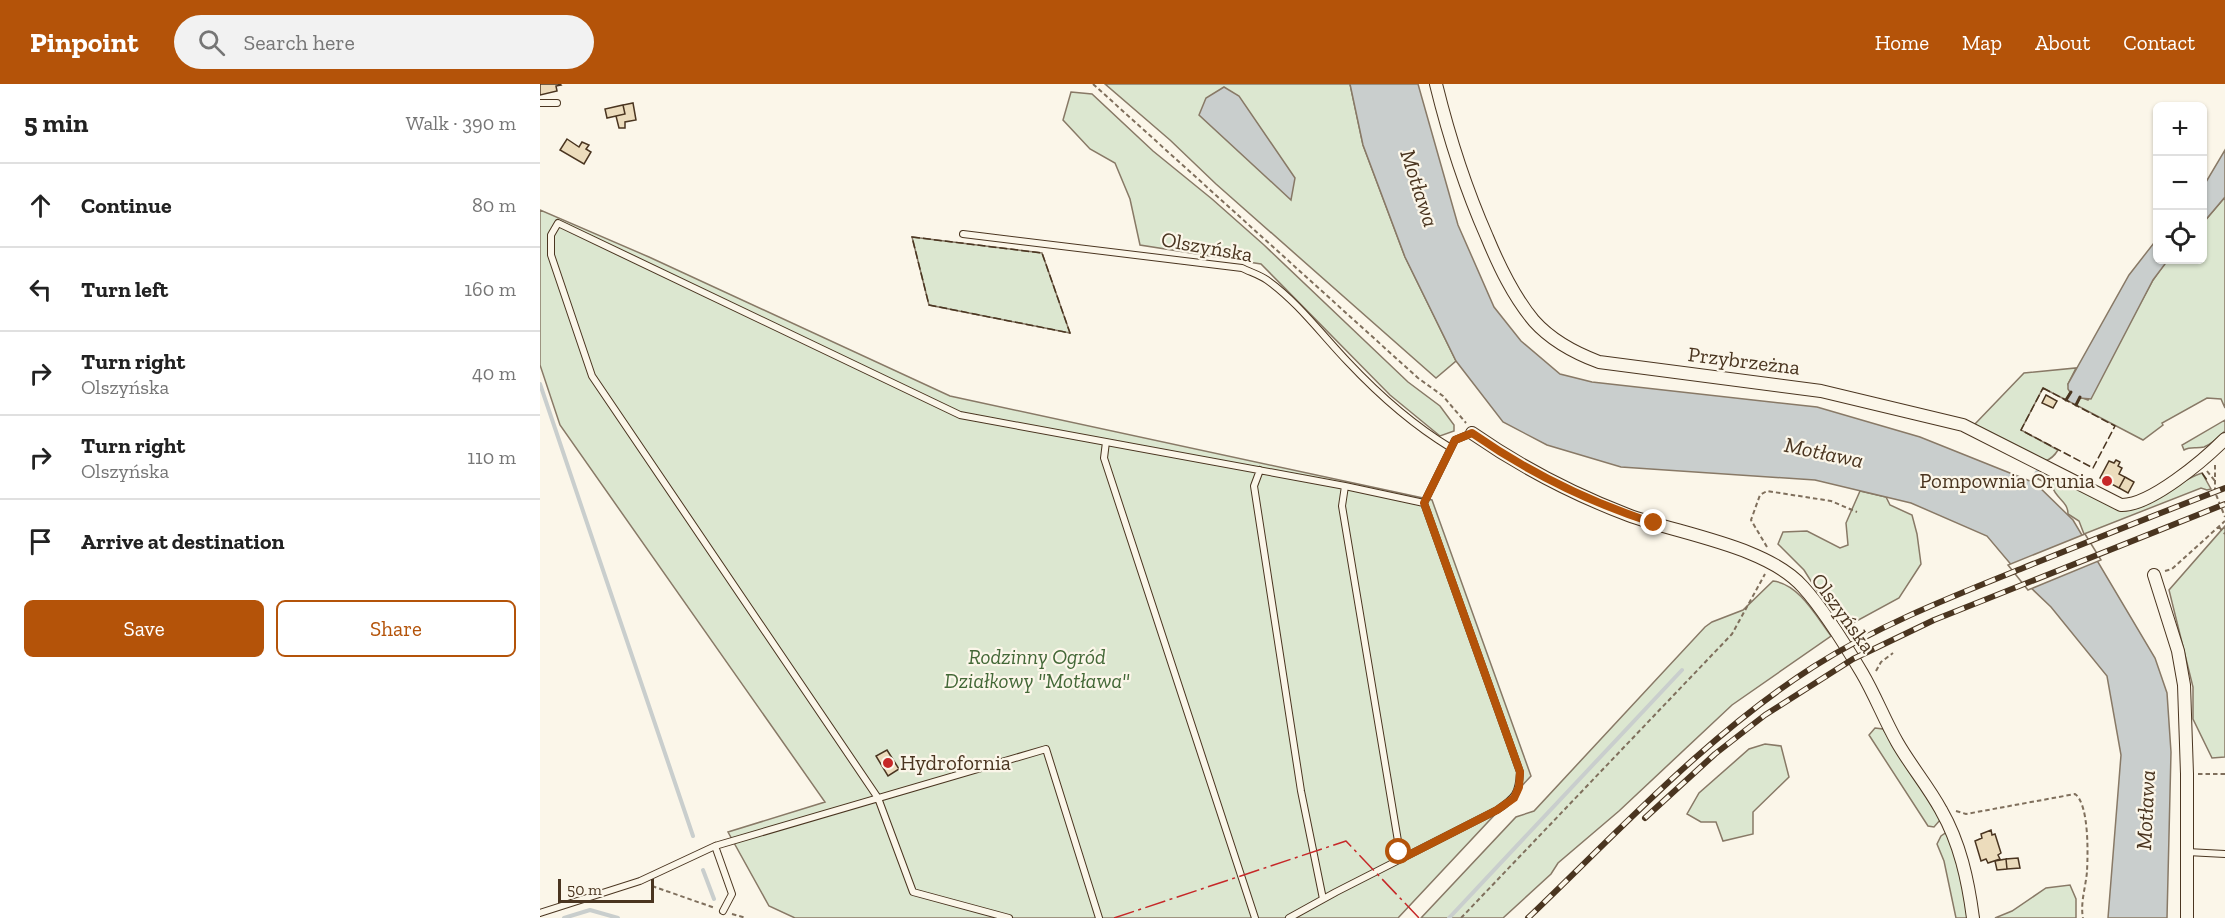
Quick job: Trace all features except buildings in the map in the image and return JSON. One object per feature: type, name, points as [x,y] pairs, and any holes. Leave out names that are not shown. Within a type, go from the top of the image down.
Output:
[{"type":"street","name":"Przybrzeżna","points":[[1436,84],[1449,138],[1477,214],[1504,277],[1534,321],[1578,354],[1599,362],[1821,391],[1964,425],[2121,505],[2132,506],[2143,501],[2187,471],[2225,439]]},
{"type":"street","name":"Olszyńska","points":[[1472,433],[1506,456],[1563,487],[1628,515],[1748,553],[1782,569],[1803,586],[1838,634],[1862,673],[1896,741],[1941,809],[1963,860],[1973,918]]},
{"type":"street","points":[[2154,575],[2178,651],[2186,716],[2187,918]]},
{"type":"lane","points":[[540,103],[557,103]]},
{"type":"lane","points":[[1009,918],[913,892],[878,798],[591,376],[551,255],[551,235],[558,223],[960,415],[1425,501]]},
{"type":"lane","name":"Olszyńska","points":[[963,234],[1242,268],[1258,275],[1266,279],[1308,317],[1348,363],[1398,410],[1451,448]]},
{"type":"lane","points":[[1288,918],[1497,810],[1514,798],[1519,787],[1520,772],[1425,501],[1455,440],[1472,433]]},
{"type":"lane","points":[[1106,442],[1104,458],[1255,918]]},
{"type":"lane","points":[[1260,470],[1254,486],[1301,791],[1323,899]]},
{"type":"lane","points":[[1345,486],[1342,506],[1401,859]]},
{"type":"lane","points":[[540,913],[640,881],[715,846],[1046,749],[1100,918]]},
{"type":"lane","points":[[715,846],[732,894],[723,911]]},
{"type":"lane","points":[[2187,852],[2225,854]]},
{"type":"path","points":[[1093,84],[1418,378],[1443,396],[1454,407],[1472,433]]},
{"type":"path","points":[[2154,575],[2172,569],[2225,519],[2215,492],[2215,457]]},
{"type":"path","points":[[2210,474],[2215,481]]},
{"type":"path","points":[[1769,550],[1750,520],[1760,495],[1767,491],[1831,501],[1857,512]]},
{"type":"path","points":[[2219,527],[2225,534]]},
{"type":"path","points":[[1461,918],[1732,634],[1771,564]]},
{"type":"path","points":[[1876,671],[1881,662],[1893,653]]},
{"type":"path","points":[[2187,774],[2225,774]]},
{"type":"path","points":[[1952,809],[1966,814],[2055,796],[2075,794],[2080,798],[2084,808],[2086,827],[2087,868],[2082,918]]},
{"type":"path","points":[[640,881],[746,918]]},
{"type":"green space","points":[[1105,84],[1350,84],[1363,145],[1405,257],[1456,361],[1436,378]]},
{"type":"green space","points":[[1071,92],[1092,94],[1153,151],[1264,245],[1408,382],[1440,406],[1454,425],[1454,431],[1440,436],[1390,395],[1261,264],[1140,245],[1130,199],[1115,163],[1090,149],[1063,120]]},
{"type":"green space","points":[[2225,197],[2225,408],[2221,399],[2207,398],[2162,423],[2163,425],[2143,440],[2076,405],[2080,397],[2088,400],[2153,280],[2164,264],[2207,264],[2207,218]]},
{"type":"green space","name":"Rodzinny Ogród Działkowy \"Motława\"","points":[[540,210],[649,257],[950,396],[1432,500],[1531,776],[1398,918],[795,918],[769,906],[728,832],[825,802],[560,425],[540,365]]},
{"type":"green space","points":[[912,237],[1042,253],[1070,333],[929,305]]},
{"type":"green space","points":[[2076,368],[2068,384],[2071,392],[2066,400],[2043,388],[2021,430],[2058,450],[2050,459],[2045,461],[1974,425],[2024,373]]},
{"type":"green space","points":[[2225,420],[2225,431],[2213,442],[2204,447],[2184,450],[2182,445]]},
{"type":"green space","points":[[2043,470],[2129,510],[2149,503],[2184,481],[2202,473],[2211,489],[2201,488],[2084,534],[2079,521],[2068,514],[2066,506],[2052,486],[2038,479]]},
{"type":"green space","points":[[1860,491],[1886,497],[1890,505],[1912,515],[1921,564],[1899,598],[1853,623],[1850,617],[1828,608],[1804,570],[1778,544],[1783,532],[1807,531],[1840,548],[1848,545],[1846,523]]},
{"type":"green space","points":[[2225,526],[2225,757],[2212,758],[2193,719],[2193,687],[2169,590]]},
{"type":"green space","points":[[1773,581],[1782,583],[1799,594],[1831,636],[1732,705],[1619,811],[1558,863],[1551,874],[1503,918],[1421,918],[1516,817],[1534,811],[1705,627],[1743,610]]},
{"type":"green space","points":[[1875,728],[1883,729],[1941,819],[1934,827],[1928,826],[1869,735]]},
{"type":"green space","points":[[1765,744],[1781,746],[1789,777],[1753,812],[1753,834],[1723,841],[1716,822],[1701,822],[1687,814],[1699,793],[1749,749]]},
{"type":"green space","points":[[1947,832],[1961,874],[1968,918],[1956,918],[1944,861],[1937,844],[1941,836]]},
{"type":"green space","points":[[2070,885],[2076,899],[2076,918],[1995,918],[2012,911],[2046,888]]},
{"type":"water","name":"Motława","points":[[1350,84],[1418,84],[1458,225],[1494,307],[1521,341],[1560,374],[1592,382],[1817,407],[1920,437],[2035,483],[2073,520],[2155,658],[2167,693],[2171,752],[2167,918],[2108,918],[2121,755],[2107,676],[2051,607],[2030,587],[1987,536],[1911,503],[1815,480],[1621,467],[1547,445],[1503,422],[1456,361],[1405,257],[1363,145]]},
{"type":"water","points":[[1224,87],[1239,96],[1295,178],[1291,200],[1199,115],[1206,98]]},
{"type":"water","points":[[2225,150],[2225,197],[2207,218],[2207,210],[2207,180]]},
{"type":"water","points":[[2153,244],[2153,264],[2165,264],[2153,280],[2091,399],[2080,398],[2076,405],[2066,400],[2070,392],[2068,384],[2129,275]]},
{"type":"pier","points":[[2085,534],[2101,560],[2028,590],[2008,565]]},
{"type":"waterway","points":[[540,384],[693,836]]},
{"type":"waterway","points":[[2030,485],[2037,472]]},
{"type":"waterway","points":[[1449,918],[1682,670]]},
{"type":"waterway","points":[[703,870],[714,899]]},
{"type":"waterway","points":[[564,918],[590,910],[618,918]]},
{"type":"railway","points":[[1528,918],[1700,753],[1774,694],[1813,667],[1889,625],[1942,601],[2225,488]]},
{"type":"railway","points":[[1645,818],[1715,754],[1765,715],[1853,659],[1934,620],[2225,504]]},
{"type":"fence","points":[[912,237],[1042,253],[1070,333],[929,305],[912,237]]},
{"type":"fence","points":[[2043,388],[2115,426],[2093,468],[2021,430],[2043,388]]},
{"type":"fence","points":[[2202,473],[2207,480]]},
{"type":"wall","points":[[2066,400],[2071,392]]},
{"type":"wall","points":[[2076,405],[2080,397]]},
{"type":"power","points":[[1114,918],[1346,841],[1419,918]]},
{"type":"place","name":"Pompownia Orunia","points":[[2107,481]]},
{"type":"place","name":"Hydrofornia","points":[[888,763]]},
{"type":"route","points":[[1399,852],[1401,859],[1497,810],[1514,798],[1519,787],[1520,772],[1424,503],[1455,440],[1472,433],[1506,456],[1552,482],[1628,515],[1654,523]]}]
